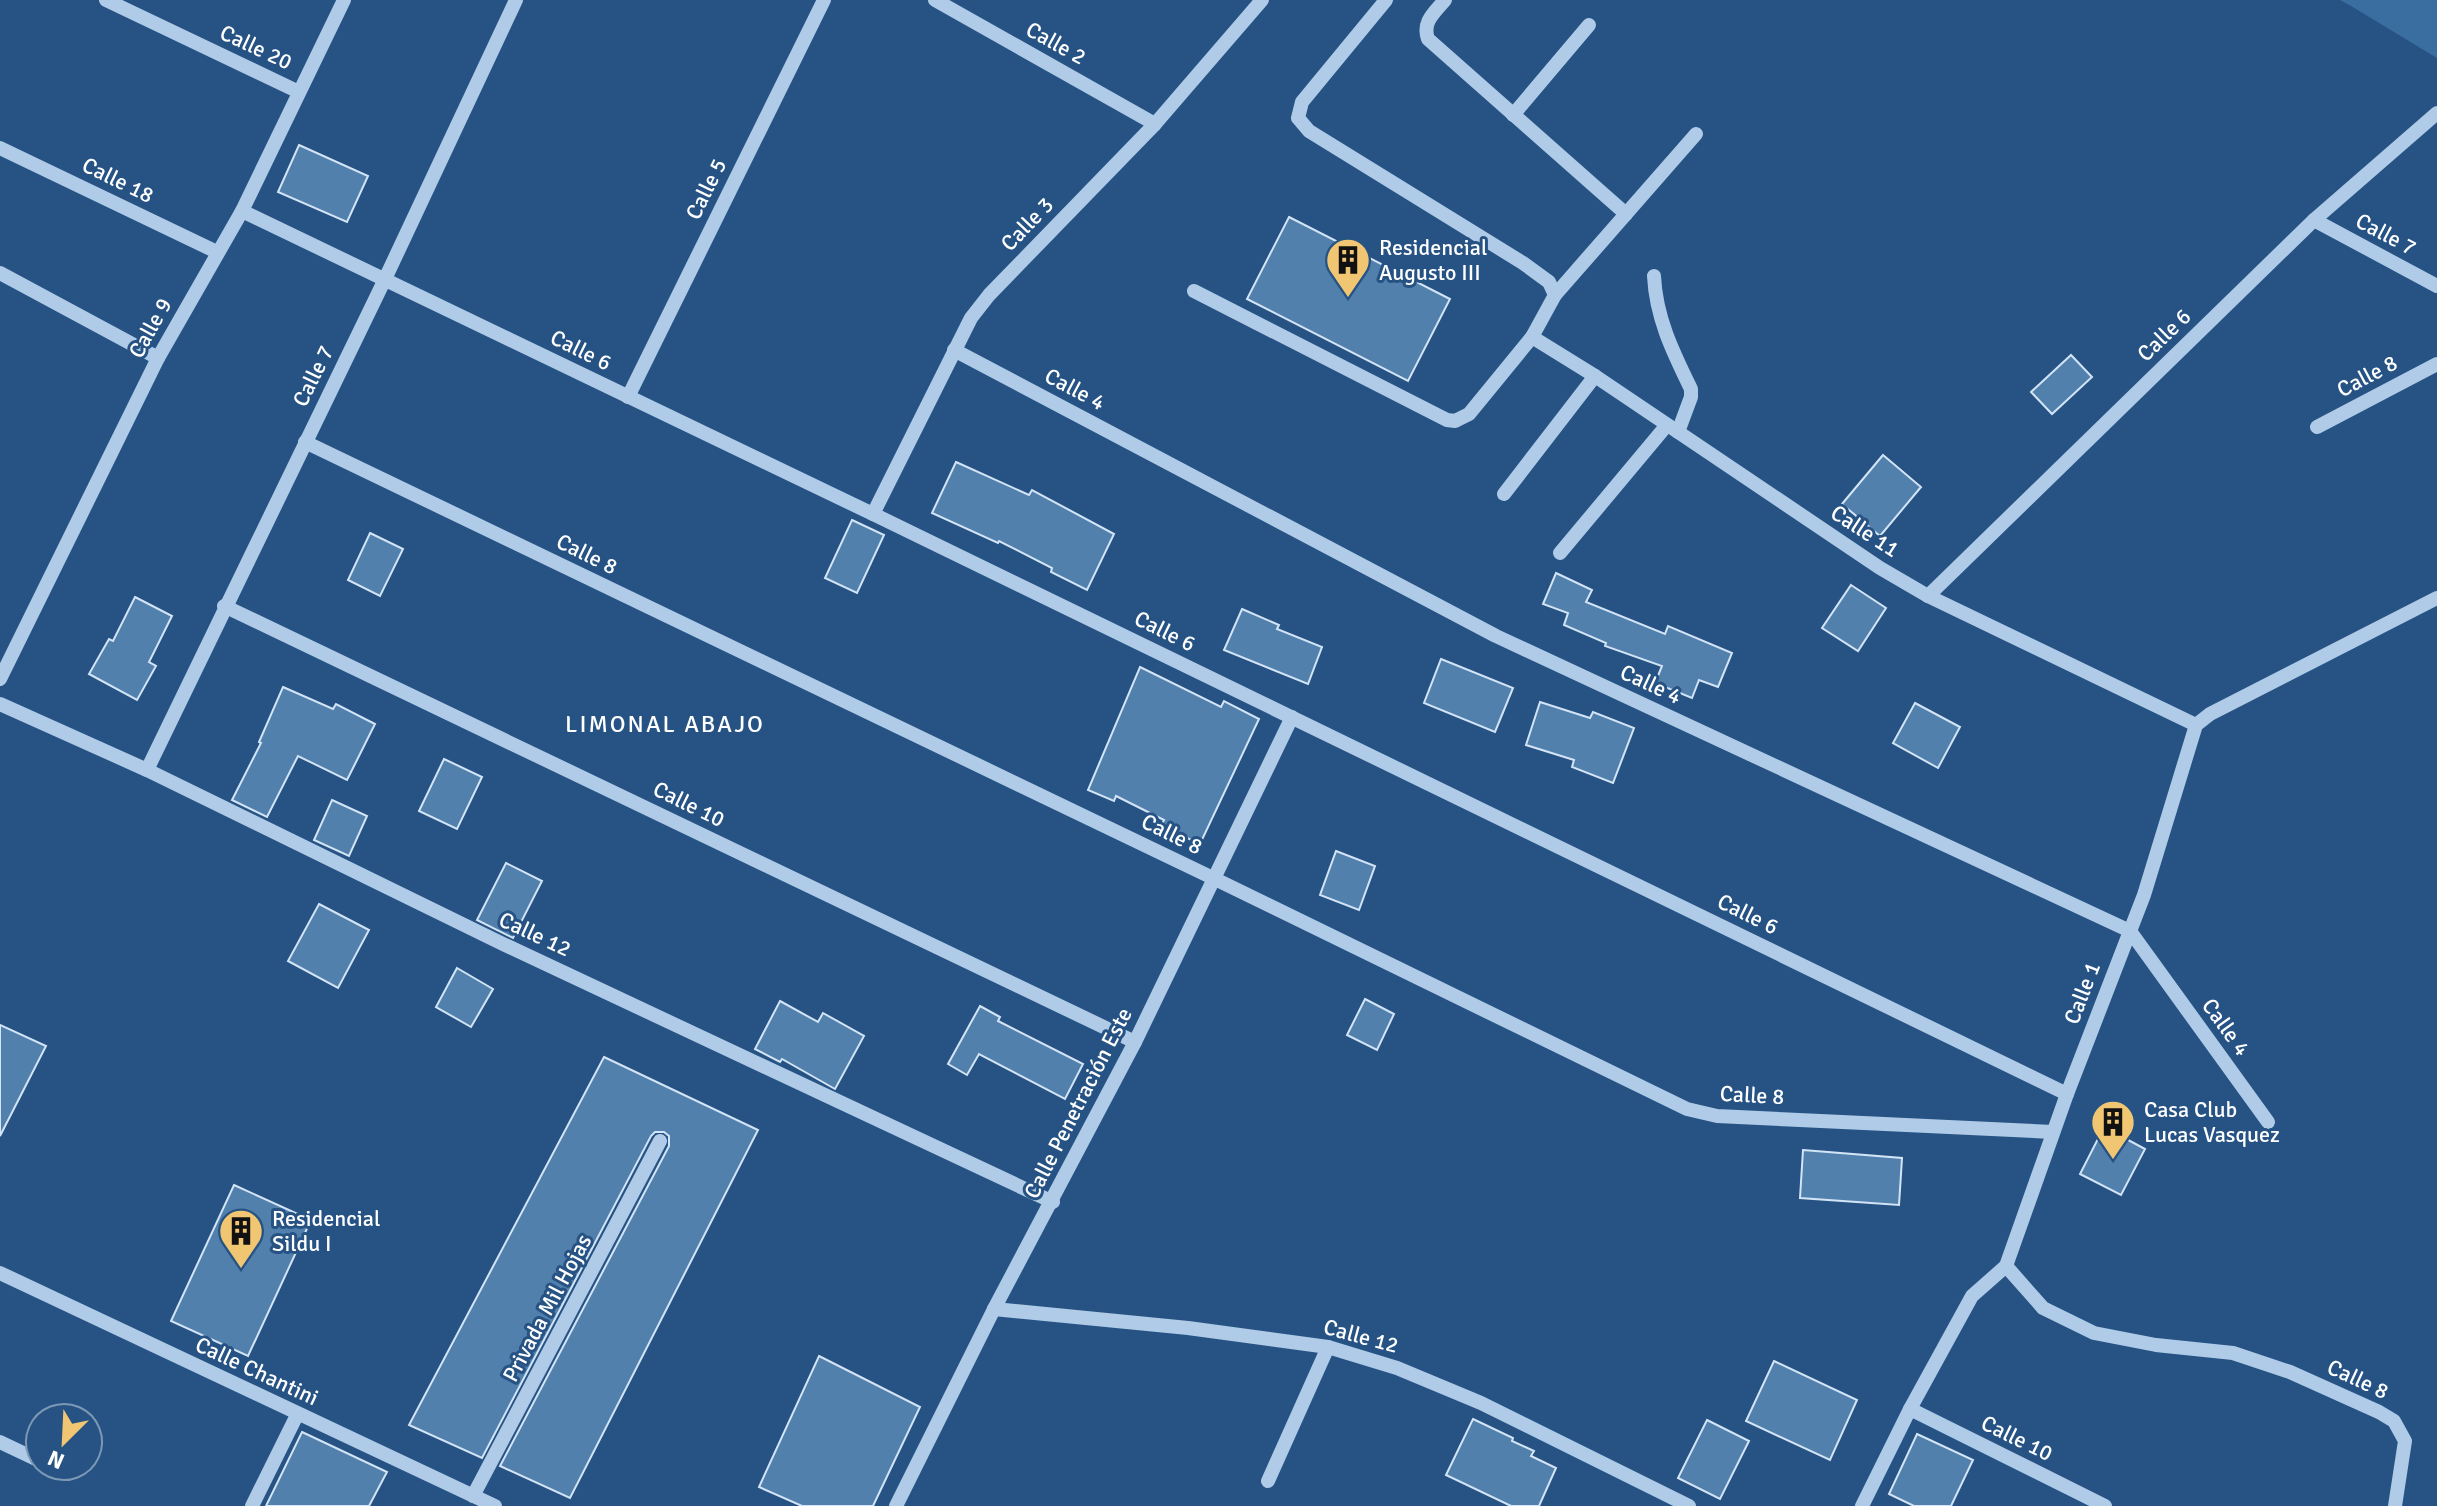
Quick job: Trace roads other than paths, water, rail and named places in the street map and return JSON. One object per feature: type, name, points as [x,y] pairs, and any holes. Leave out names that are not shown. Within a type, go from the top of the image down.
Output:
[{"type":"street","name":"Calle 20","points":[[106,0],[299,92]]},
{"type":"street","name":"Calle 9","points":[[0,679],[158,358],[242,211],[344,0]]},
{"type":"street","name":"Calle 7","points":[[147,770],[385,279],[516,0]]},
{"type":"street","name":"Calle 5","points":[[628,397],[824,0]]},
{"type":"street","name":"Calle 2","points":[[935,0],[1155,124]]},
{"type":"street","name":"Calle 3","points":[[873,514],[971,318],[989,295],[1155,124],[1262,0]]},
{"type":"street","points":[[1386,0],[1302,102],[1298,118],[1309,131],[1523,263],[1549,282],[1555,295]]},
{"type":"street","points":[[1445,0],[1424,29],[1428,39],[1626,214]]},
{"type":"street","points":[[1513,115],[1589,25]]},
{"type":"street","name":"Calle 6","points":[[1928,596],[2314,220],[2437,113]]},
{"type":"street","points":[[1194,291],[1447,420],[1462,419],[1532,337],[1555,295],[1696,134]]},
{"type":"street","name":"Calle 18","points":[[0,148],[217,252]]},
{"type":"street","name":"Calle 6","points":[[242,211],[2067,1094]]},
{"type":"street","name":"Calle 7","points":[[2314,220],[2437,286]]},
{"type":"street","points":[[0,273],[158,358]]},
{"type":"street","points":[[1560,553],[1672,428],[1691,397],[1691,389],[1667,339],[1655,301],[1654,276]]},
{"type":"street","name":"Calle 11","points":[[1532,337],[1595,376],[1867,560],[1928,596],[2196,725]]},
{"type":"street","name":"Calle 4","points":[[954,350],[1496,636],[2130,931],[2268,1122]]},
{"type":"street","name":"Calle 8","points":[[2317,427],[2437,364]]},
{"type":"street","points":[[1504,494],[1595,376]]},
{"type":"street","name":"Calle 8","points":[[305,442],[1687,1109],[1702,1114],[2053,1132]]},
{"type":"street","points":[[2196,725],[2210,714],[2437,598]]},
{"type":"street","name":"Calle 10","points":[[224,606],[1135,1042]]},
{"type":"street","name":"Calle 12","points":[[0,704],[147,770],[503,944],[1053,1202]]},
{"type":"street","name":"Calle Penetración Este","points":[[896,1506],[994,1309],[1135,1042],[1292,717]]},
{"type":"street","name":"Calle 1","points":[[1862,1506],[1910,1409],[1972,1296],[2006,1266],[2067,1094],[2144,895],[2196,725]]},
{"type":"street","name":"Privada Mil Hojas","points":[[473,1496],[660,1141]]},
{"type":"street","name":"Calle 8","points":[[2006,1266],[2043,1308],[2094,1333],[2156,1345],[2233,1353],[2290,1372],[2394,1421],[2405,1441],[2395,1506]]},
{"type":"street","name":"Calle Chantini","points":[[0,1273],[495,1506]]},
{"type":"street","name":"Calle 12","points":[[994,1309],[1188,1328],[1328,1347],[1397,1368],[1481,1403],[1689,1506]]},
{"type":"street","points":[[1268,1481],[1328,1347]]},
{"type":"street","name":"Calle 10","points":[[1910,1409],[2105,1506]]},
{"type":"street","points":[[252,1506],[297,1415]]},
{"type":"street","points":[[0,1442],[24,1453]]},
{"type":"place","name":"Residencial Augusto III","points":[[1348,299]]},
{"type":"place","name":"Casa Club Lucas Vasquez","points":[[2113,1161]]},
{"type":"place","name":"Residencial Sildu I","points":[[241,1270]]},
{"type":"district","name":"LIMONAL ABAJO","points":[[665,724]]}]
